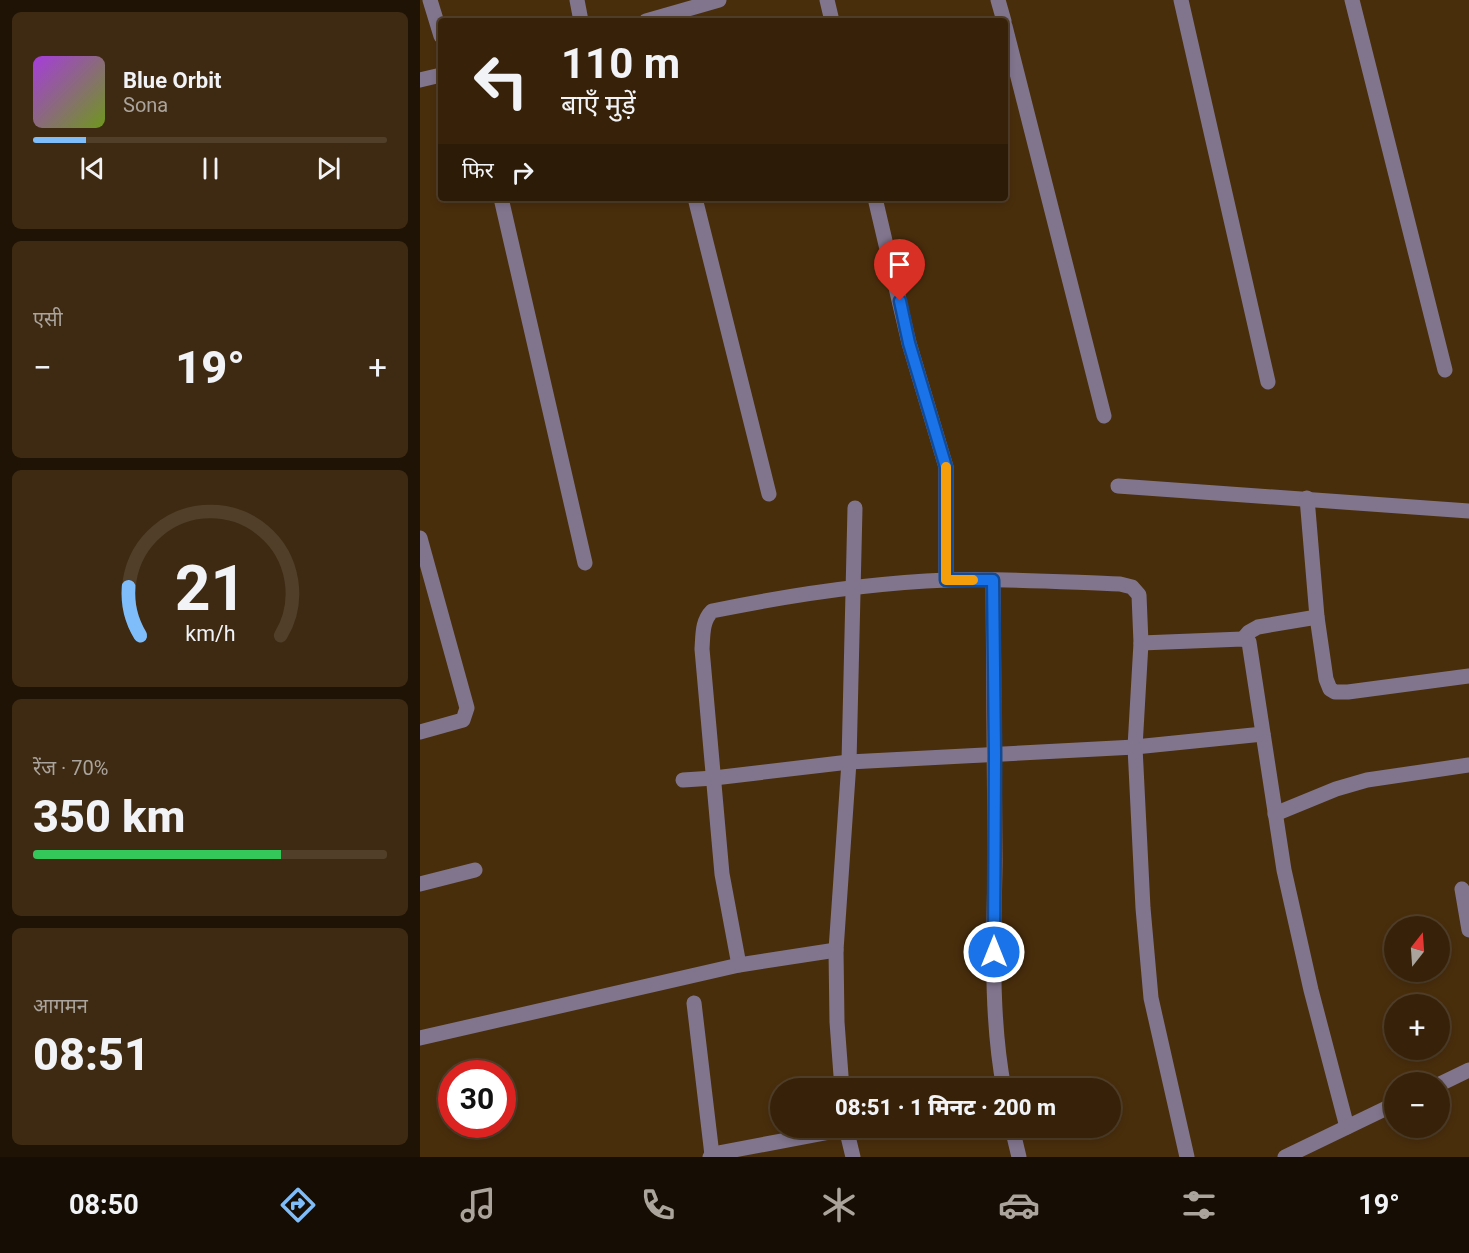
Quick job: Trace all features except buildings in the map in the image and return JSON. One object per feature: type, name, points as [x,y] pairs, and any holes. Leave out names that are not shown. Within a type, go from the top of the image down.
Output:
[{"type":"street","points":[[430,0],[438,26]]},
{"type":"street","points":[[577,0],[580,18]]},
{"type":"street","points":[[659,18],[719,0]]},
{"type":"street","points":[[827,0],[831,18]]},
{"type":"street","points":[[998,0],[1003,18]]},
{"type":"street","points":[[1181,0],[1268,382]]},
{"type":"street","points":[[1352,0],[1445,370]]},
{"type":"street","points":[[1008,38],[1104,416]]},
{"type":"street","points":[[420,80],[438,76]]},
{"type":"street","points":[[502,201],[585,563]]},
{"type":"street","points":[[695,201],[769,494]]},
{"type":"street","points":[[876,201],[909,343],[946,467],[946,580]]},
{"type":"street","points":[[1119,486],[1469,511]]},
{"type":"street","points":[[1307,498],[1317,616],[1326,679],[1330,689],[1335,692],[1348,692],[1469,676]]},
{"type":"street","points":[[841,1078],[837,1022],[836,950],[849,762],[855,508]]},
{"type":"street","points":[[420,538],[467,708],[464,720],[420,732]]},
{"type":"street","points":[[739,965],[722,874],[702,649],[704,625],[711,611],[794,594],[852,586],[946,580],[1120,584],[1132,587],[1139,595],[1141,643],[1135,747],[1143,908],[1151,998],[1187,1157]]},
{"type":"street","points":[[993,580],[994,1017],[1002,1078]]},
{"type":"street","points":[[1243,639],[1258,627],[1317,616]]},
{"type":"street","points":[[1141,643],[1243,639],[1249,642],[1284,870],[1308,979],[1347,1127]]},
{"type":"street","points":[[683,780],[849,762],[1135,747],[1263,734]]},
{"type":"street","points":[[1275,814],[1336,789],[1367,780],[1469,765]]},
{"type":"street","points":[[420,884],[476,870]]},
{"type":"street","points":[[1462,889],[1469,930]]},
{"type":"street","points":[[420,1038],[739,965],[836,950]]},
{"type":"street","points":[[694,1003],[711,1156],[801,1138]]},
{"type":"street","points":[[1450,1079],[1469,1070]]},
{"type":"street","points":[[1285,1157],[1384,1109]]},
{"type":"street","points":[[848,1138],[853,1157]]},
{"type":"street","points":[[1014,1138],[1019,1157]]},
{"type":"slow traffic","points":[[946,467],[948,483],[946,580],[973,580]]},
{"type":"route","points":[[900,301],[909,343],[946,467],[948,483],[946,580],[993,580],[994,952]]}]
